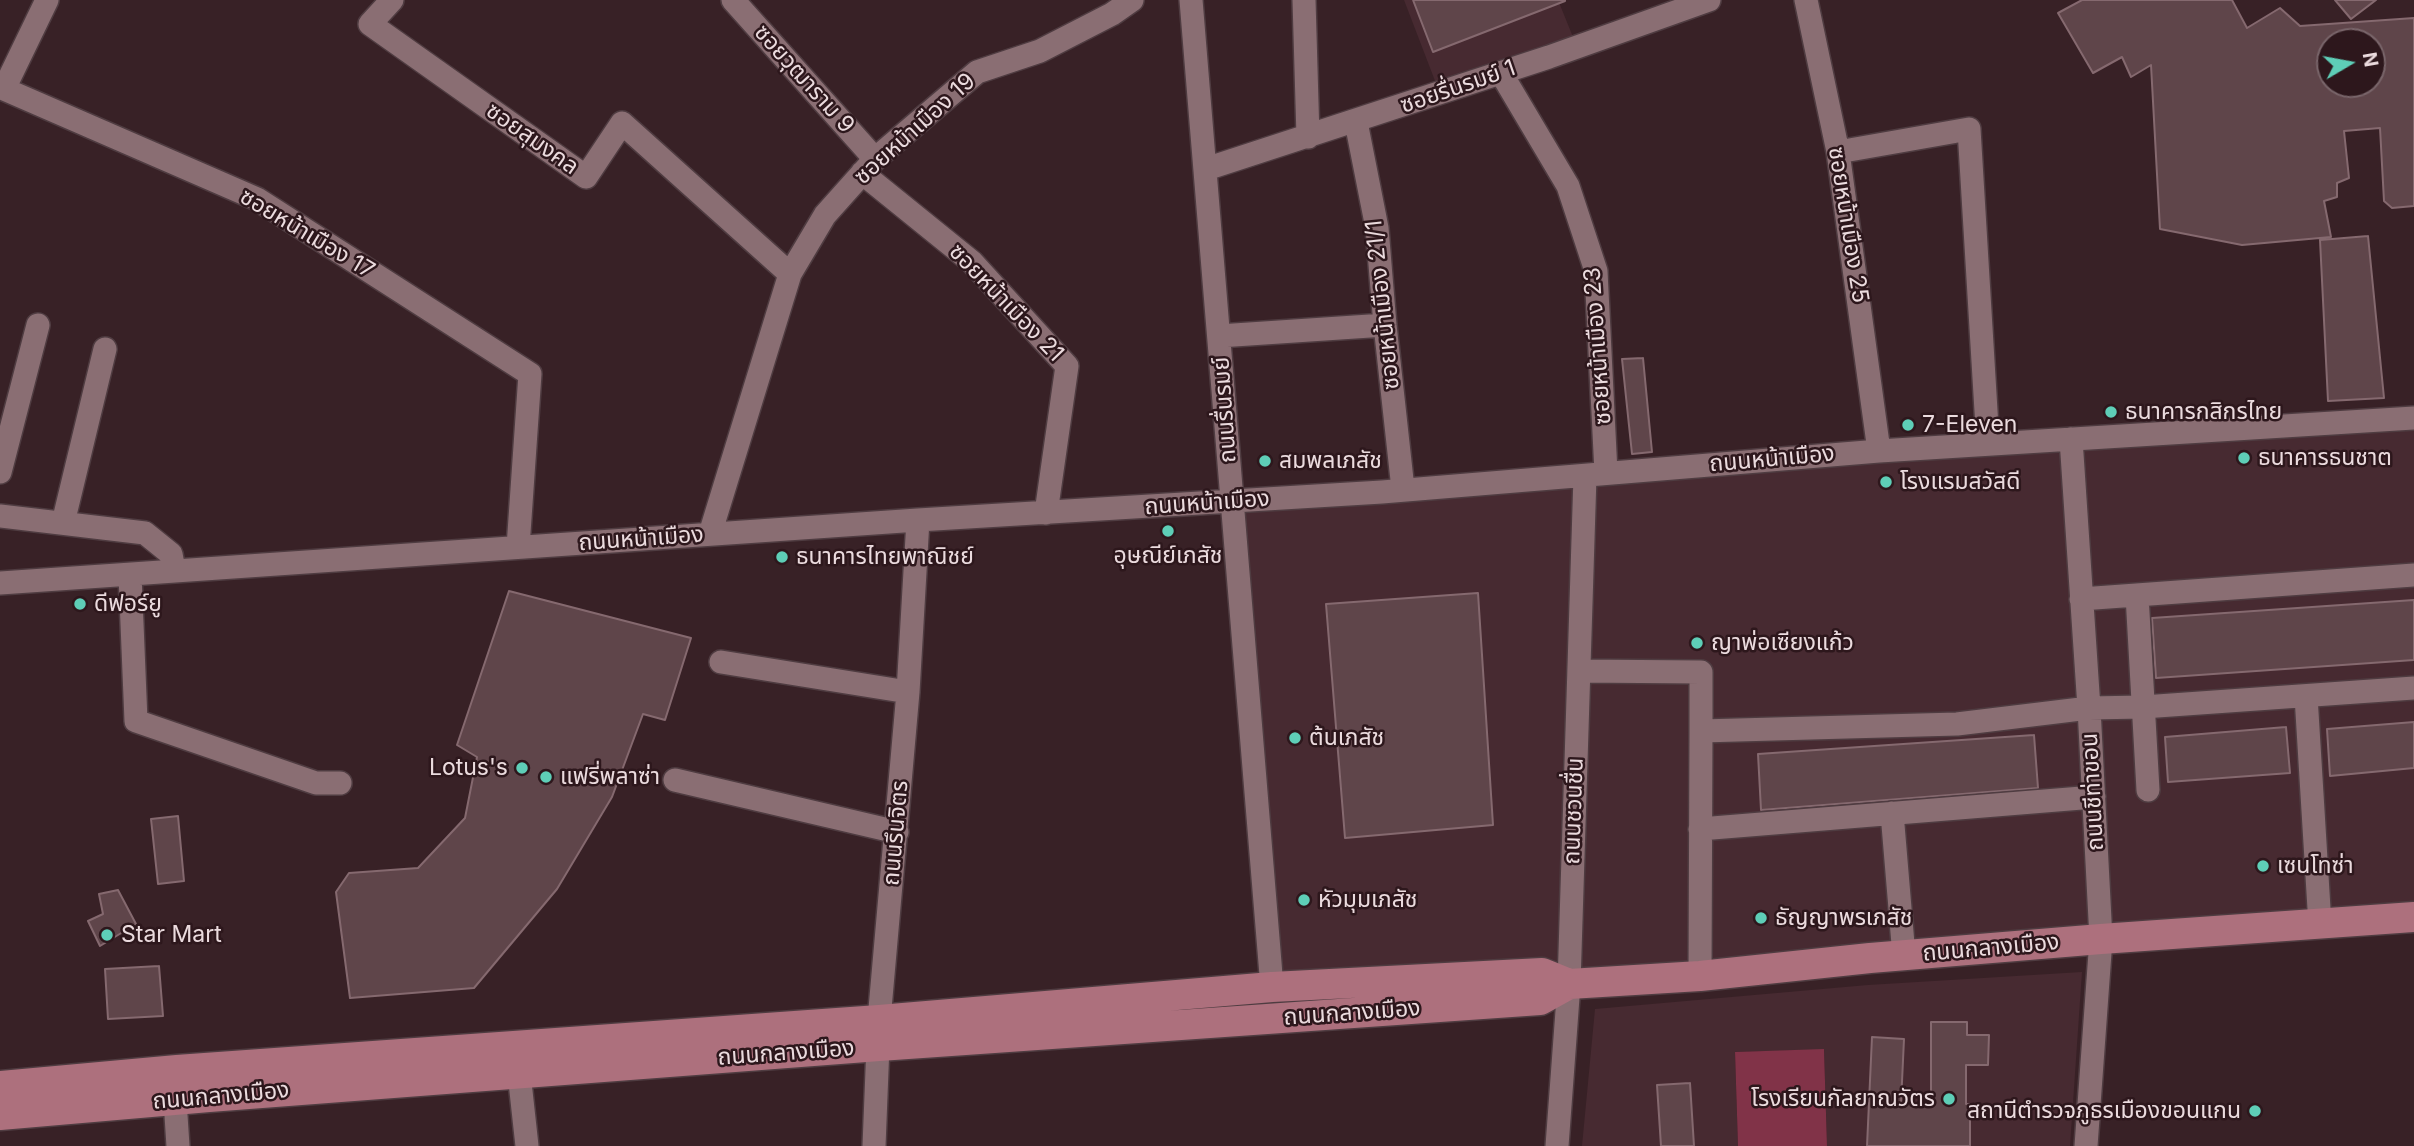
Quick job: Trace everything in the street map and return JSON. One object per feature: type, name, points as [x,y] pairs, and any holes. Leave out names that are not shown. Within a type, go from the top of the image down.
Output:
[{"type":"main road","name":"ถนนกลางเมือง","points":[[879,1033],[1272,987],[1542,973],[1569,984],[1700,976],[2101,939],[2414,917]]},
{"type":"main road","name":"ถนนกลางเมือง","points":[[0,1115],[175,1100],[209,1083],[879,1033],[1273,1018],[1541,1000],[1569,984]]},
{"type":"main road","points":[[1272,987],[1273,1018]]},
{"type":"main road","name":"ถนนกลางเมือง","points":[[0,1086],[177,1070],[209,1083]]},
{"type":"street","name":"ซอยหน้าเมือง 17","points":[[47,0],[4,89],[257,199],[530,374],[517,547]]},
{"type":"street","name":"ซอยสุมงคล","points":[[392,0],[370,24],[586,177],[622,123],[790,274]]},
{"type":"street","name":"ซอยวุฒาราม 9","points":[[733,0],[868,166]]},
{"type":"street","name":"ซอยหน้าเมือง 19","points":[[710,534],[790,274],[825,215],[868,166],[977,72],[1040,51],[1112,14],[1132,0]]},
{"type":"street","name":"ถนนรื่นรมย์","points":[[1191,0],[1272,987]]},
{"type":"street","points":[[1304,0],[1308,137]]},
{"type":"street","name":"ซอยรื่นรมย์ 1","points":[[1206,169],[1356,122],[1709,0]]},
{"type":"street","name":"ซอยหน้าเมือง 25","points":[[1806,0],[1838,152],[1879,451]]},
{"type":"street","name":"ซอยหน้าเมือง 23","points":[[1501,73],[1568,186],[1596,271],[1596,474]]},
{"type":"street","name":"ซอยหน้าเมือง 21/1","points":[[1356,122],[1377,228],[1403,489]]},
{"type":"street","points":[[1838,152],[1969,129],[1988,444]]},
{"type":"street","name":"ซอยหน้าเมือง 21","points":[[868,166],[972,262],[1067,366],[1046,513]]},
{"type":"street","points":[[0,471],[38,326]]},
{"type":"street","points":[[1219,336],[1385,326]]},
{"type":"street","points":[[63,523],[104,349]]},
{"type":"street","name":"ถนนหน้าเมือง","points":[[0,583],[1403,489],[1879,451],[2414,418]]},
{"type":"street","name":"ถนนชีท่าขอน","points":[[2071,439],[2101,939],[2086,1146]]},
{"type":"street","name":"ถนนชวนชื่น","points":[[1557,1146],[1569,984],[1578,671],[1596,474]]},
{"type":"street","points":[[0,516],[145,533],[171,554],[174,570]]},
{"type":"street","name":"ถนนรึนจิตร","points":[[874,1146],[879,1033],[908,692],[918,520]]},
{"type":"street","points":[[130,575],[136,721],[316,783],[340,783]]},
{"type":"street","points":[[2081,599],[2414,575]]},
{"type":"street","points":[[2137,596],[2148,790]]},
{"type":"street","points":[[721,662],[908,692]]},
{"type":"street","points":[[1578,671],[1701,671],[1700,976]]},
{"type":"street","points":[[1701,731],[1957,724],[2089,708],[2143,707],[2414,688]]},
{"type":"street","points":[[2306,696],[2320,925]]},
{"type":"street","points":[[675,780],[897,832]]},
{"type":"street","points":[[1700,829],[2094,797]]},
{"type":"street","points":[[1892,813],[1904,956]]},
{"type":"street","points":[[516,1060],[527,1146]]},
{"type":"street","points":[[175,1100],[178,1146]]},
{"type":"shaded area","points":[[1404,0],[1558,0],[1573,37],[1437,86]]},
{"type":"shaded area","points":[[2414,418],[2414,917],[1565,970],[1275,977],[1232,501]]},
{"type":"shaded area","name":"โรงเรียนกัลยาณวัตร","points":[[2082,972],[2070,1146],[1827,1146],[1824,1050],[1735,1052],[1738,1146],[1582,1146],[1595,1009],[1868,985]]},
{"type":"shaded area","points":[[1824,1049],[1827,1146],[1738,1146],[1735,1052]]},
{"type":"building","points":[[1413,0],[1565,0],[1565,1],[1433,52]]},
{"type":"building","points":[[2082,0],[2232,0],[2247,28],[2280,8],[2300,26],[2414,18],[2414,206],[2392,208],[2384,201],[2380,128],[2344,131],[2349,178],[2337,183],[2337,197],[2324,201],[2331,237],[2242,245],[2160,229],[2151,65],[2131,77],[2122,57],[2093,73],[2058,13]]},
{"type":"building","points":[[2335,0],[2376,0],[2351,19]]},
{"type":"building","points":[[2368,236],[2384,398],[2328,401],[2320,240]]},
{"type":"building","points":[[1643,358],[1652,452],[1632,454],[1622,359]]},
{"type":"building","name":"แฟรี่พลาซ่า","points":[[509,591],[691,638],[665,720],[643,714],[612,797],[557,889],[474,988],[350,998],[336,892],[349,873],[418,868],[465,818],[477,757],[457,745]]},
{"type":"building","points":[[1478,593],[1493,825],[1345,838],[1326,604]]},
{"type":"building","points":[[2414,600],[2414,660],[2156,678],[2152,618]]},
{"type":"building","points":[[2414,722],[2414,768],[2330,776],[2327,729]]},
{"type":"building","points":[[2286,727],[2290,773],[2168,782],[2165,737]]},
{"type":"building","points":[[2034,735],[2038,788],[1761,810],[1758,754]]},
{"type":"building","points":[[178,816],[184,881],[158,884],[151,819]]},
{"type":"building","name":"Star Mart","points":[[118,890],[136,924],[100,946],[88,921],[103,914],[99,894]]},
{"type":"building","points":[[159,966],[163,1016],[108,1019],[105,969]]},
{"type":"building","points":[[1931,1022],[1967,1022],[1967,1035],[1989,1035],[1988,1065],[1966,1065],[1970,1146],[1867,1146],[1872,1037],[1904,1039],[1901,1103],[1931,1104]]},
{"type":"building","points":[[1690,1083],[1694,1146],[1661,1146],[1657,1085]]},
{"type":"place","name":"ธนาคารกสิกรไทย","points":[[2111,412]]},
{"type":"place","name":"7-Eleven","points":[[1908,425]]},
{"type":"place","name":"ธนาคารธนชาต","points":[[2244,458]]},
{"type":"place","name":"สมพลเภสัช","points":[[1265,461]]},
{"type":"place","name":"โรงแรมสวัสดี","points":[[1886,482]]},
{"type":"place","name":"อุษณีย์เภสัช","points":[[1168,531]]},
{"type":"place","name":"ธนาคารไทยพาณิชย์","points":[[782,557]]},
{"type":"place","name":"ดีฟอร์ยู","points":[[80,604]]},
{"type":"place","name":"ญาพ่อเซียงแก้ว","points":[[1697,643]]},
{"type":"place","name":"ต้นเภสัช","points":[[1295,738]]},
{"type":"place","name":"Lotus's","points":[[522,768]]},
{"type":"place","name":"แฟรี่พลาซ่า","points":[[546,777]]},
{"type":"place","name":"เซนโทซ่า","points":[[2263,866]]},
{"type":"place","name":"หัวมุมเภสัช","points":[[1304,900]]},
{"type":"place","name":"ธัญญาพรเภสัช","points":[[1761,918]]},
{"type":"place","name":"Star Mart","points":[[107,935]]},
{"type":"place","name":"โรงเรียนกัลยาณวัตร","points":[[1949,1099]]},
{"type":"place","name":"สถานีตำรวจภูธรเมืองขอนแกน","points":[[2255,1111]]}]
